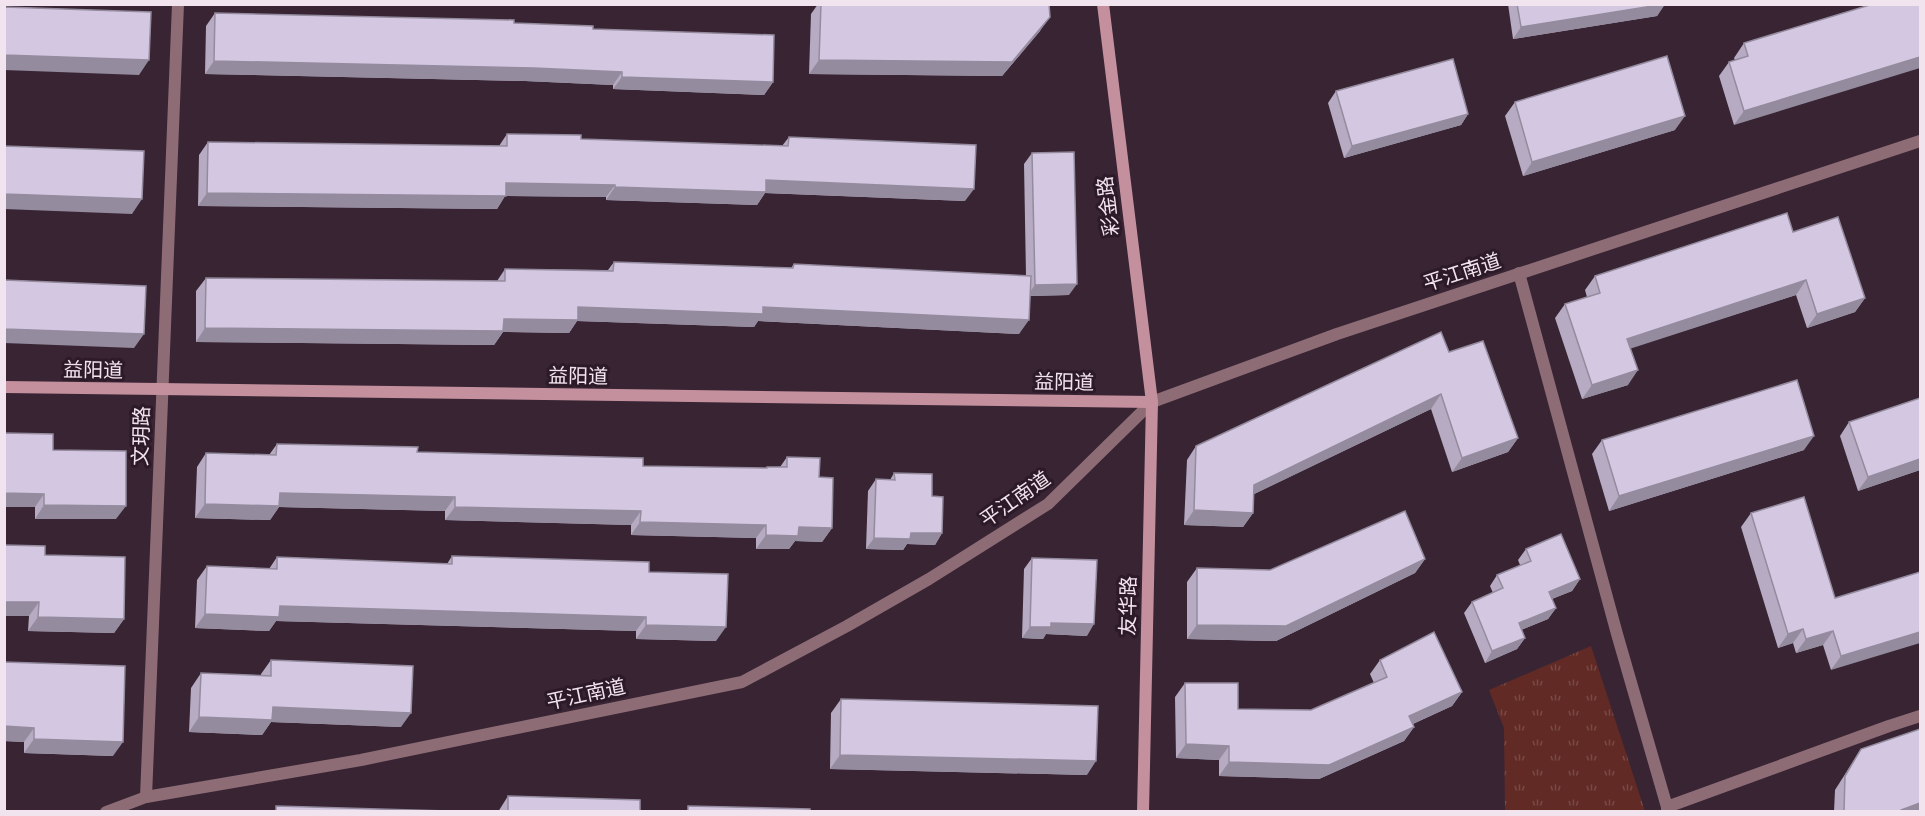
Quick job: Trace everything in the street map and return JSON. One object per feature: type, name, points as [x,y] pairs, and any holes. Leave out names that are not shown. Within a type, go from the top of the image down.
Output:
[{"type":"street","name":"文玥路","points":[[146,796],[178,4]]},
{"type":"street","name":"彩金路","points":[[1103,4],[1152,402]]},
{"type":"street","name":"平江南道","points":[[106,812],[146,796],[361,760],[742,682],[929,579],[1048,504],[1152,402],[1337,334],[1920,141]]},
{"type":"street","points":[[1520,273],[1617,634],[1667,809],[1920,716]]},
{"type":"street","name":"益阳道","points":[[4,387],[1152,402]]},
{"type":"street","name":"友华路","points":[[1143,812],[1152,402]]},
{"type":"green space","points":[[1591,646],[1645,811],[1505,811],[1504,728],[1489,690]]},
{"type":"building","points":[[821,4],[1049,4],[1050,17],[1012,62],[819,60]]},
{"type":"building","points":[[1517,4],[1665,4],[1521,27]]},
{"type":"building","points":[[1873,4],[1920,4],[1920,57],[1744,111],[1729,62],[1748,56],[1744,43]]},
{"type":"building","points":[[4,7],[151,12],[149,60],[4,55]]},
{"type":"building","points":[[215,13],[514,20],[514,23],[593,26],[593,29],[774,35],[773,82],[622,77],[622,72],[534,68],[214,61]]},
{"type":"building","points":[[1667,56],[1685,116],[1532,162],[1515,102]]},
{"type":"building","points":[[1453,59],[1468,114],[1352,146],[1336,91]]},
{"type":"building","points":[[507,134],[581,135],[581,139],[788,146],[789,137],[976,145],[974,189],[766,180],[766,192],[506,183],[506,196],[207,193],[208,142],[507,146]]},
{"type":"building","points":[[4,146],[144,151],[142,199],[4,194]]},
{"type":"building","points":[[1074,152],[1077,284],[1035,285],[1032,153]]},
{"type":"building","points":[[1787,213],[1793,232],[1838,217],[1865,298],[1817,314],[1806,280],[1627,339],[1638,370],[1592,385],[1565,304],[1600,293],[1595,276]]},
{"type":"building","points":[[614,262],[793,268],[794,264],[1031,276],[1029,320],[763,307],[763,314],[578,307],[578,320],[504,319],[503,331],[205,328],[206,278],[505,281],[505,269],[613,271]]},
{"type":"building","points":[[4,280],[146,286],[144,334],[4,329]]},
{"type":"building","points":[[1441,332],[1449,352],[1483,341],[1518,438],[1462,458],[1441,394],[1254,485],[1253,513],[1194,510],[1196,446]]},
{"type":"building","points":[[1797,380],[1814,436],[1619,496],[1602,440]]},
{"type":"building","points":[[1920,398],[1920,459],[1868,477],[1849,422]]},
{"type":"building","points":[[4,433],[53,434],[53,450],[126,451],[126,506],[44,505],[44,494],[4,493]]},
{"type":"building","points":[[277,444],[418,447],[417,452],[643,458],[643,466],[767,468],[787,467],[787,457],[820,458],[819,477],[833,478],[832,528],[799,527],[798,536],[766,535],[766,525],[640,522],[641,511],[455,507],[455,497],[280,493],[279,506],[205,504],[206,453],[276,455]]},
{"type":"building","points":[[894,473],[932,474],[932,496],[943,497],[942,533],[911,533],[910,539],[874,538],[876,479],[895,480]]},
{"type":"building","points":[[1804,497],[1835,598],[1920,572],[1920,632],[1841,656],[1833,631],[1806,639],[1803,629],[1788,634],[1751,513]]},
{"type":"building","points":[[1405,511],[1425,559],[1286,626],[1197,625],[1197,568],[1270,570]]},
{"type":"building","points":[[1561,534],[1580,579],[1549,592],[1556,608],[1519,623],[1525,638],[1492,651],[1472,602],[1503,588],[1497,575],[1531,561],[1526,549]]},
{"type":"building","points":[[4,545],[45,546],[45,555],[125,557],[124,619],[38,617],[39,602],[4,602]]},
{"type":"building","points":[[452,556],[649,562],[649,572],[728,574],[726,627],[646,625],[646,617],[280,606],[279,617],[205,614],[207,566],[277,569],[277,557],[452,564]]},
{"type":"building","points":[[1032,558],[1097,560],[1094,624],[1051,623],[1051,627],[1030,627]]},
{"type":"building","points":[[1434,632],[1462,692],[1409,716],[1414,727],[1329,765],[1229,762],[1229,746],[1186,744],[1185,683],[1238,683],[1238,709],[1311,710],[1387,677],[1380,660]]},
{"type":"building","points":[[271,660],[413,666],[411,713],[273,707],[272,720],[199,717],[201,673],[271,676]]},
{"type":"building","points":[[4,662],[125,666],[123,742],[34,739],[34,728],[4,726]]},
{"type":"building","points":[[841,699],[1098,706],[1096,761],[840,755]]},
{"type":"building","points":[[1920,729],[1920,803],[1901,810],[1901,812],[1844,812],[1845,776],[1861,749]]},
{"type":"building","points":[[508,796],[640,800],[640,812],[508,812]]},
{"type":"building","points":[[276,806],[482,812],[276,812]]},
{"type":"building","points":[[688,806],[810,809],[810,812],[688,812]]}]
